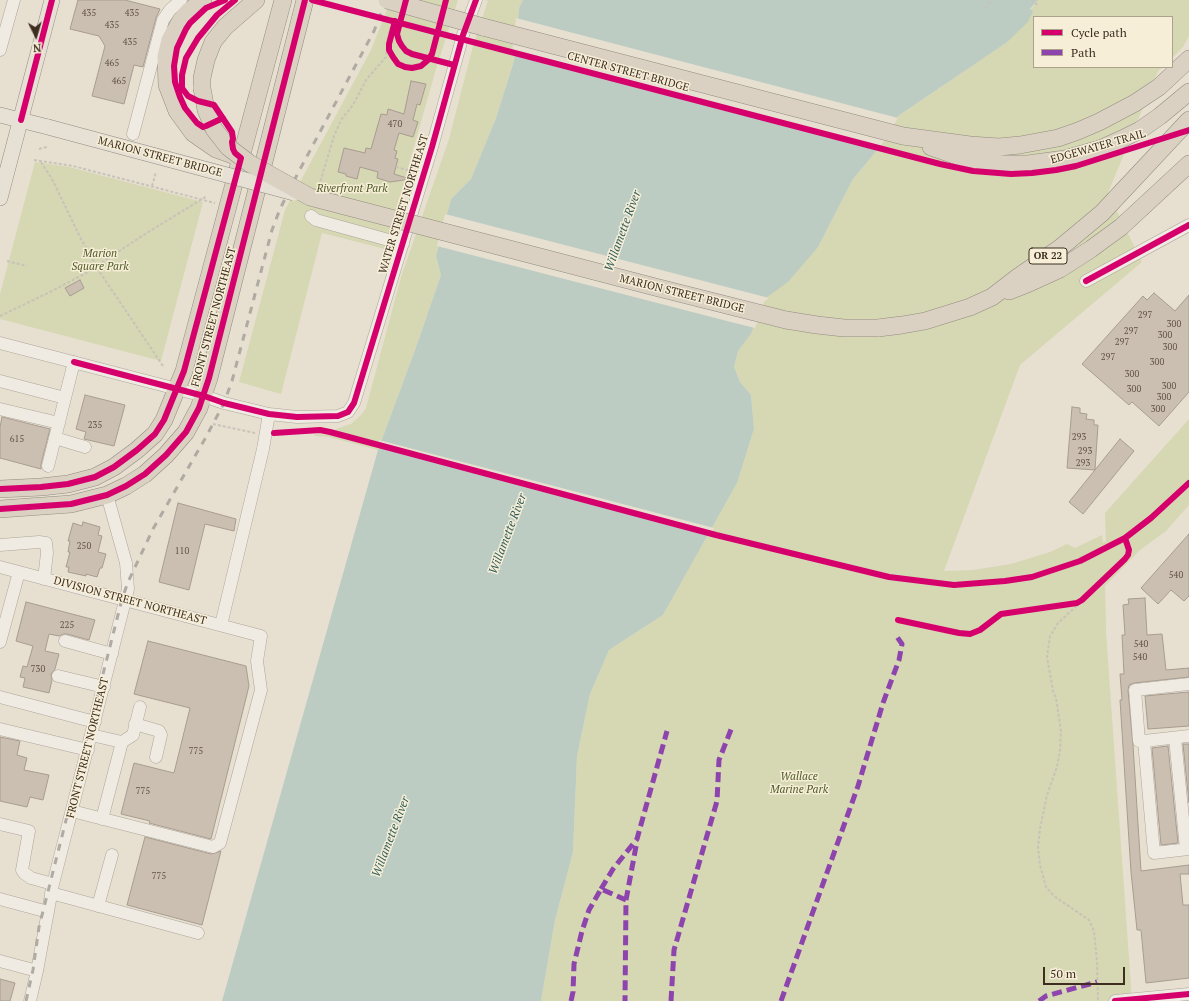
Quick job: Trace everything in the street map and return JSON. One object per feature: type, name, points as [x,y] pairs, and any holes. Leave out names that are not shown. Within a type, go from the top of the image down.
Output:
[{"type":"highway","name":"OR 22","points":[[256,0],[225,27],[213,42],[204,64],[202,88],[206,110],[212,125],[220,137],[228,147],[238,155],[254,166],[314,193]]},
{"type":"highway","name":"FRONT STREET NORTHEAST","points":[[0,488],[41,487],[68,484],[84,481],[106,472],[137,450],[155,434],[164,420],[184,371],[283,0]]},
{"type":"highway","name":"FRONT STREET NORTHEAST","points":[[0,510],[71,504],[108,495],[145,474],[166,455],[186,432],[204,396],[305,0]]},
{"type":"highway","points":[[434,0],[483,27]]},
{"type":"highway","points":[[192,2],[170,40],[168,48],[166,66],[170,94],[182,118],[197,136],[216,149],[241,158]]},
{"type":"highway","name":"CENTER STREET BRIDGE","points":[[391,7],[483,27],[903,136],[970,145],[1000,147],[1058,138],[1099,122],[1135,103],[1159,87],[1189,59]]},
{"type":"highway","name":"CENTER STREET BRIDGE","points":[[903,136],[942,152],[969,160],[1000,164],[1021,164],[1065,159],[1100,149],[1134,133],[1160,116],[1189,92]]},
{"type":"highway","name":"MARION STREET BRIDGE","points":[[314,193],[655,287],[786,320],[818,325],[862,329],[902,325],[948,315],[992,297],[1060,248],[1102,213],[1189,120]]},
{"type":"highway","points":[[992,297],[1026,284],[1060,268],[1091,249],[1121,227],[1189,164]]},
{"type":"highway","points":[[108,495],[112,483],[117,476],[121,462]]},
{"type":"main road","points":[[0,198],[52,0]]},
{"type":"main road","name":"MARION STREET BRIDGE","points":[[0,115],[314,193]]},
{"type":"street","points":[[0,50],[14,0]]},
{"type":"street","name":"WATER STREET NORTHEAST","points":[[269,414],[297,417],[338,416],[348,412],[354,403],[432,147],[463,35],[476,0]]},
{"type":"street","points":[[133,134],[163,20],[170,10],[192,2]]},
{"type":"street","points":[[311,216],[316,220],[403,244]]},
{"type":"street","points":[[1086,281],[1189,225]]},
{"type":"street","points":[[0,343],[269,414],[263,449],[221,625]]},
{"type":"street","points":[[48,466],[74,362]]},
{"type":"street","points":[[0,381],[65,398]]},
{"type":"street","points":[[0,409],[59,424]]},
{"type":"street","points":[[55,438],[85,447]]},
{"type":"street","name":"FRONT STREET NORTHEAST","points":[[30,1001],[52,889],[126,600],[128,582],[126,563],[108,495]]},
{"type":"street","points":[[0,545],[38,542],[46,543],[47,553],[44,579]]},
{"type":"street","name":"DIVISION STREET NORTHEAST","points":[[0,567],[261,636],[256,661],[261,690],[220,843],[213,847],[102,819]]},
{"type":"street","points":[[0,642],[18,572]]},
{"type":"street","points":[[65,641],[112,654]]},
{"type":"street","points":[[58,676],[104,687]]},
{"type":"street","points":[[1189,684],[1135,690],[1139,741],[1189,736]]},
{"type":"street","points":[[0,697],[95,722]]},
{"type":"street","points":[[72,811],[102,819],[122,742],[133,735],[140,707]]},
{"type":"street","points":[[135,724],[159,731],[161,735],[156,758]]},
{"type":"street","points":[[0,729],[88,750]]},
{"type":"street","points":[[91,735],[122,742]]},
{"type":"street","points":[[1144,741],[1154,853],[1187,849],[1175,738]]},
{"type":"street","points":[[0,824],[29,831],[22,870],[24,874],[31,878],[52,889],[98,906],[198,933]]},
{"type":"street","points":[[98,906],[112,855]]},
{"type":"street","points":[[0,899],[48,912]]},
{"type":"street","points":[[0,961],[37,971]]},
{"type":"street","points":[[1115,1001],[1189,994]]},
{"type":"path","points":[[985,8],[991,0]]},
{"type":"path","points":[[1031,0],[1039,6]]},
{"type":"path","points":[[314,193],[341,120],[353,105],[366,80],[386,56],[391,7]]},
{"type":"path","points":[[387,20],[402,24]]},
{"type":"path","points":[[39,149],[47,147]]},
{"type":"path","points":[[34,160],[73,166],[228,206]]},
{"type":"path","points":[[41,162],[52,179],[81,239],[96,266],[163,366]]},
{"type":"path","points":[[396,167],[408,170]]},
{"type":"path","points":[[152,187],[156,172]]},
{"type":"path","points":[[0,316],[64,285],[207,196]]},
{"type":"path","points":[[7,261],[27,266]]},
{"type":"path","points":[[213,424],[260,434]]},
{"type":"path","points":[[1084,598],[1058,623],[1050,636],[1047,658],[1053,691],[1056,698],[1061,731],[1060,751],[1057,767],[1047,795],[1038,847],[1040,865],[1046,887],[1054,896],[1089,920],[1094,931],[1097,961],[1098,1001]]},
{"type":"green space","name":"Riverfront Park","points":[[391,0],[458,0],[436,69],[385,249],[322,233],[281,394],[239,382],[285,210],[371,50]]},
{"type":"green space","points":[[485,0],[523,0],[519,8],[514,61],[496,118],[471,179],[451,199],[436,256],[441,275],[378,450],[329,437],[315,436],[315,434],[334,435],[336,429],[351,424],[366,408],[401,277],[449,139],[473,46],[488,1]]},
{"type":"green space","name":"Wallace Marine Park","points":[[1038,0],[1189,0],[1189,36],[1183,47],[1173,57],[1173,16],[1033,16],[1033,68],[1162,68],[1158,71],[1108,193],[1142,262],[1020,365],[944,571],[973,570],[1011,564],[1050,552],[1067,544],[1075,548],[1102,535],[1103,543],[1106,541],[1105,513],[1189,419],[1189,505],[1166,531],[1140,550],[1105,586],[1106,632],[1132,1001],[541,1001],[555,920],[573,852],[577,756],[590,694],[609,650],[663,615],[737,483],[754,429],[751,395],[740,382],[734,367],[738,351],[751,334],[763,300],[818,247],[853,179],[874,154],[898,116],[1006,43]]},
{"type":"green space","name":"Marion Square Park","points":[[35,162],[69,167],[203,202],[161,361],[0,319],[0,294]]},
{"type":"water","name":"Willamette River","points":[[523,0],[1038,0],[1030,9],[1033,11],[1028,22],[1006,43],[898,116],[874,154],[853,179],[818,247],[788,282],[763,300],[751,334],[738,351],[734,367],[740,382],[751,395],[754,429],[737,483],[663,615],[609,650],[590,694],[577,756],[573,852],[555,920],[541,1001],[222,1001],[378,450],[441,275],[436,256],[451,199],[471,179],[496,118],[514,61],[519,8]]},
{"type":"pier","points":[[516,18],[898,118],[879,149],[512,53]]},
{"type":"pier","points":[[445,214],[769,298],[764,302],[755,328],[437,246]]},
{"type":"pier","points":[[379,440],[714,528],[711,534],[377,447]]},
{"type":"building","points":[[78,0],[125,0],[160,9],[156,18],[143,67],[134,65],[124,104],[92,96],[105,46],[99,36],[70,29]]},
{"type":"building","points":[[411,81],[426,84],[420,105],[417,104],[413,120],[418,122],[413,137],[399,133],[394,150],[397,151],[395,158],[398,159],[394,174],[410,179],[390,182],[377,178],[378,172],[360,167],[357,179],[338,172],[344,148],[365,153],[366,148],[371,149],[381,114],[387,115],[388,109],[404,114]]},
{"type":"building","points":[[80,280],[84,288],[70,296],[65,288]]},
{"type":"building","points":[[1154,293],[1175,311],[1189,295],[1189,392],[1159,426],[1132,402],[1129,405],[1082,364],[1143,296],[1147,300]]},
{"type":"building","points":[[85,395],[125,405],[114,446],[84,439],[86,432],[76,429]]},
{"type":"building","points":[[1072,407],[1080,408],[1080,413],[1087,414],[1086,419],[1094,420],[1094,425],[1098,425],[1095,470],[1067,468]]},
{"type":"building","points":[[2,417],[50,429],[41,469],[0,458],[0,427]]},
{"type":"building","points":[[1120,439],[1134,451],[1083,514],[1069,502]]},
{"type":"building","points":[[178,503],[236,519],[234,531],[205,524],[189,590],[159,582]]},
{"type":"building","points":[[83,522],[100,527],[98,535],[102,536],[98,552],[106,554],[102,568],[100,568],[97,577],[68,572],[69,567],[66,567],[70,552],[68,552],[70,541],[68,541],[73,523],[82,526]]},
{"type":"building","points":[[1189,534],[1189,596],[1184,601],[1171,590],[1158,604],[1141,588]]},
{"type":"building","points":[[1145,598],[1147,635],[1162,634],[1166,670],[1189,668],[1189,677],[1134,683],[1129,685],[1128,690],[1141,871],[1189,865],[1189,874],[1180,874],[1183,905],[1189,905],[1189,978],[1146,983],[1141,930],[1137,930],[1131,872],[1120,700],[1122,700],[1120,674],[1124,674],[1122,635],[1125,635],[1123,605],[1129,604],[1128,599]]},
{"type":"building","points":[[26,602],[95,620],[89,640],[67,634],[59,636],[49,634],[45,651],[59,654],[55,669],[51,674],[52,680],[49,693],[23,687],[25,678],[20,677],[23,666],[27,667],[33,646],[16,641]]},
{"type":"building","points":[[148,641],[246,666],[249,686],[211,839],[121,814],[134,763],[174,773],[190,708],[134,694]]},
{"type":"building","points":[[1189,692],[1189,726],[1148,729],[1145,696]]},
{"type":"building","points":[[0,737],[20,741],[17,755],[27,758],[24,770],[49,775],[43,800],[30,797],[27,807],[0,801]]},
{"type":"building","points":[[1183,744],[1189,744],[1189,803]]},
{"type":"building","points":[[1168,746],[1178,843],[1161,845],[1152,748]]},
{"type":"building","points":[[145,837],[211,854],[221,851],[202,925],[127,905]]},
{"type":"building","points":[[0,979],[15,983],[10,1001],[0,1001]]},
{"type":"railway","points":[[26,1001],[33,970],[39,927],[122,599],[128,582],[153,529],[224,403],[232,381],[272,230],[280,209],[374,31],[386,0]]},
{"type":"marked path","points":[[781,1001],[858,786],[883,703],[899,660],[902,644],[895,634]]},
{"type":"marked path","points":[[671,1001],[674,950],[717,801],[719,760],[732,727]]},
{"type":"marked path","points":[[601,889],[613,869],[637,839],[667,731]]},
{"type":"marked path","points":[[626,900],[637,841]]},
{"type":"marked path","points":[[571,1001],[573,992],[574,964],[582,931],[589,910],[601,889],[626,900],[625,1001]]},
{"type":"marked path","points":[[1039,1001],[1046,996],[1097,982]]},
{"type":"cycle path","points":[[21,120],[52,0]]},
{"type":"cycle path","points":[[223,118],[203,127],[197,123],[185,108],[180,97],[175,82],[174,66],[177,48],[190,23],[206,8],[225,0]]},
{"type":"cycle path","points":[[0,489],[68,484],[95,477],[114,467],[137,450],[155,434],[164,420],[184,371],[241,158],[233,149],[232,132],[214,105],[198,101],[188,96],[182,88],[182,75],[186,58],[198,38],[217,15],[235,0]]},
{"type":"cycle path","points":[[0,509],[71,504],[107,495],[126,486],[145,474],[166,455],[186,432],[199,408],[209,378],[305,0]]},
{"type":"cycle path","name":"EDGEWATER TRAIL","points":[[312,0],[940,164],[973,171],[1011,174],[1056,170],[1076,166],[1189,130]]},
{"type":"cycle path","points":[[406,0],[397,34],[402,46],[406,51],[412,54],[454,65]]},
{"type":"cycle path","points":[[395,21],[389,44],[389,50],[393,57],[398,64],[405,67],[412,68],[421,66],[432,54],[446,0]]},
{"type":"cycle path","points":[[74,362],[269,414],[297,417],[338,416],[348,412],[354,403],[432,147],[463,35],[476,0]]},
{"type":"cycle path","points":[[1086,281],[1189,225]]},
{"type":"cycle path","points":[[274,433],[320,430],[330,432],[716,535],[889,577],[954,585],[1005,581],[1032,577],[1080,561],[1125,538],[1151,518],[1189,483]]},
{"type":"cycle path","points":[[898,620],[970,634],[980,630],[1001,614],[1077,603],[1082,600],[1128,555],[1129,550],[1125,538]]},
{"type":"cycle path","points":[[1115,1001],[1189,994]]}]
